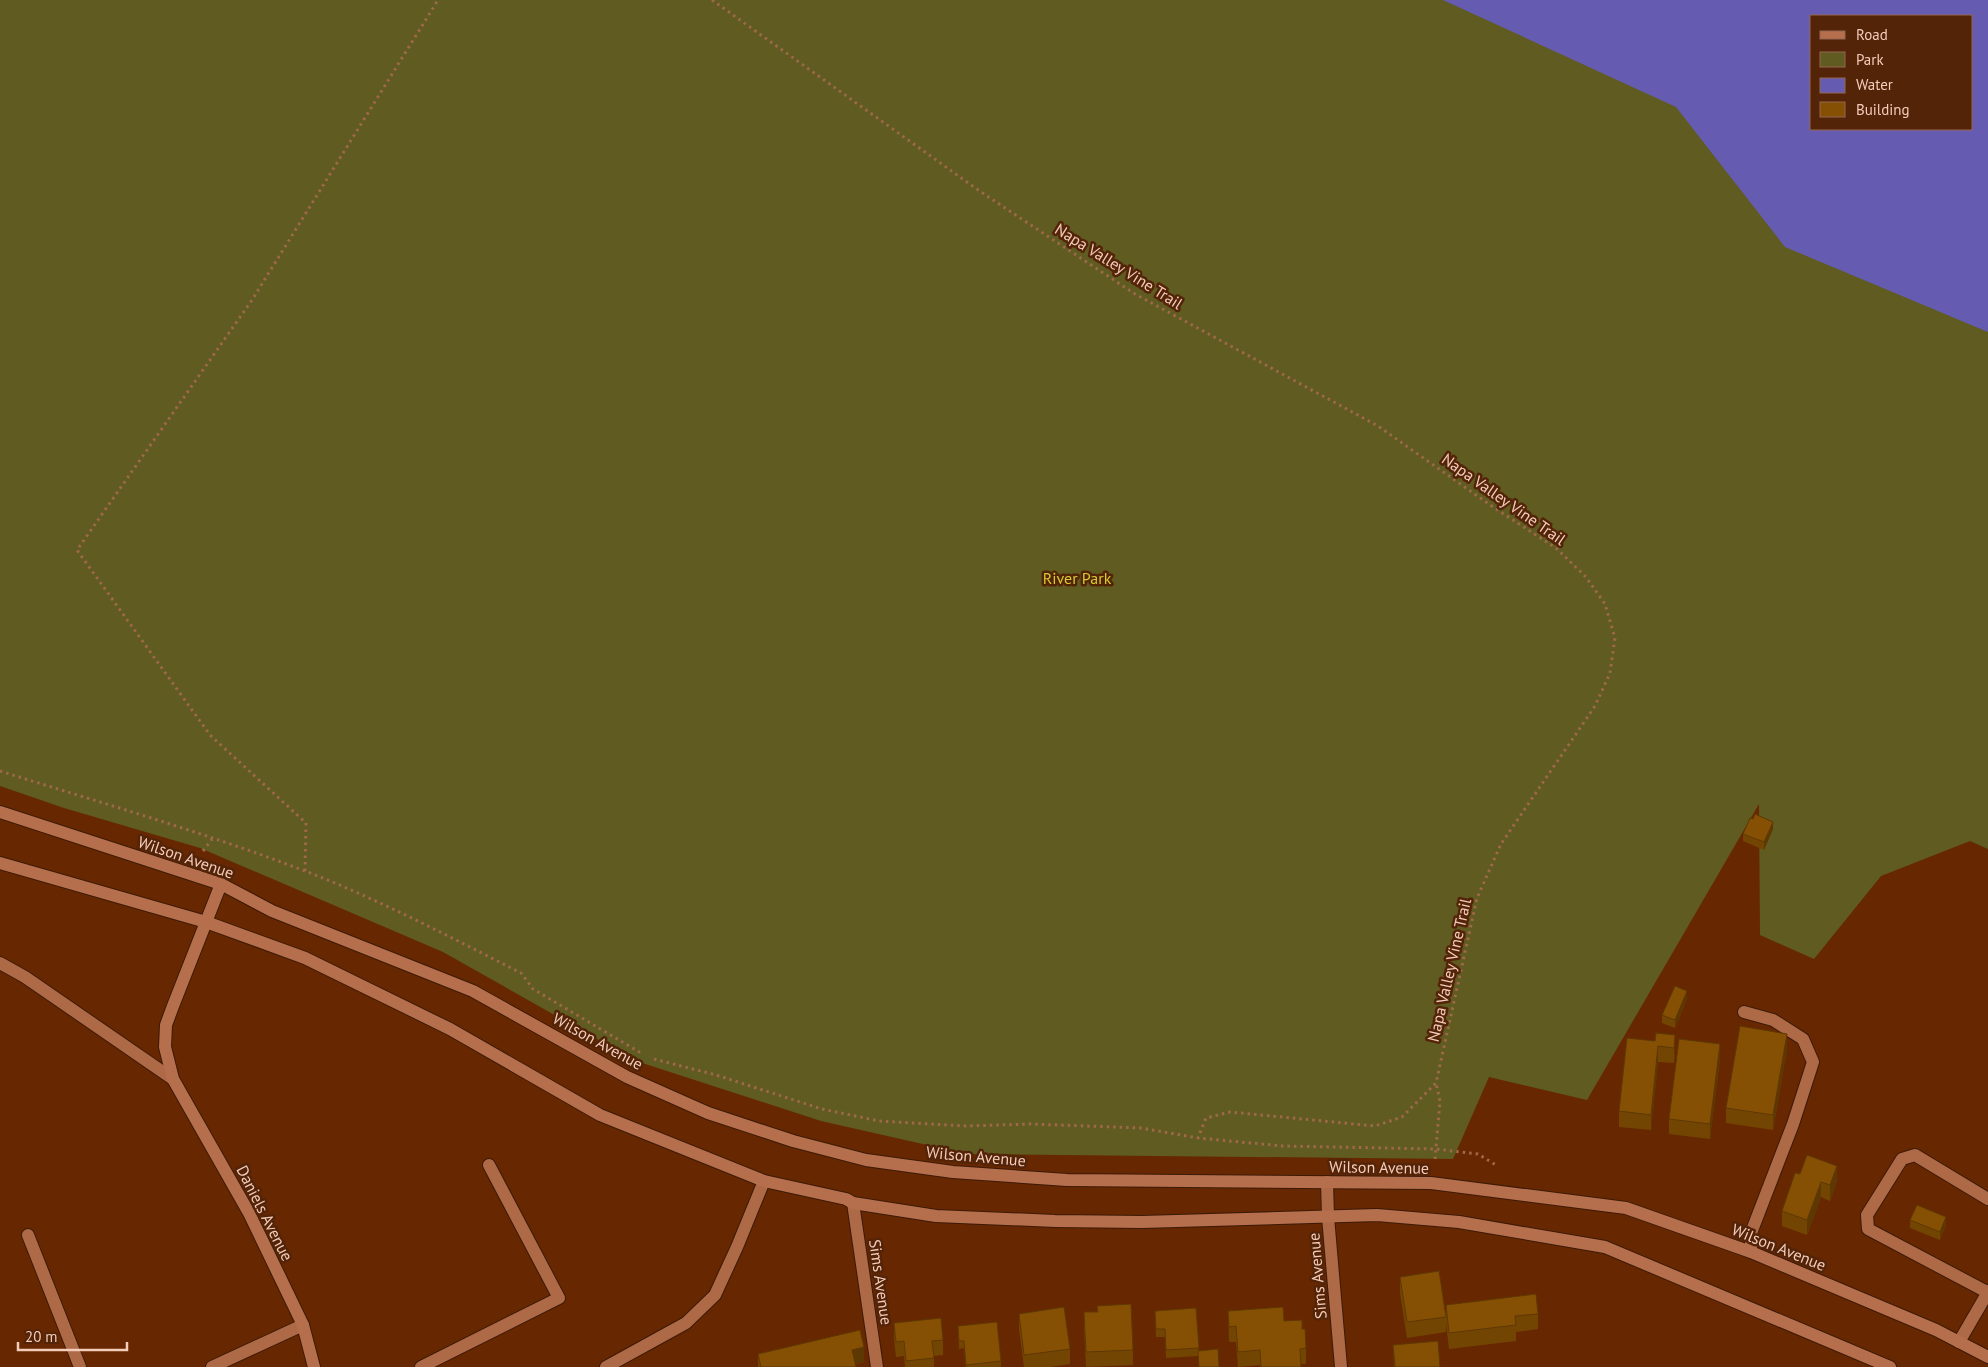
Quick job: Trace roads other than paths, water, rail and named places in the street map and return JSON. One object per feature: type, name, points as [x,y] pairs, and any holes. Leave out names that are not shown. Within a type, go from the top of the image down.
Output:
[{"type":"main road","name":"Wilson Avenue","points":[[0,812],[221,884],[272,911],[473,991],[636,1081],[708,1113],[820,1148],[866,1160],[953,1172],[1068,1180],[1431,1183],[1626,1208],[1751,1252],[1936,1330],[1988,1356]]},
{"type":"main road","points":[[0,863],[206,922],[305,958],[450,1029],[600,1114],[764,1181],[853,1202],[936,1216],[1055,1221],[1142,1222],[1377,1215],[1459,1222],[1605,1247],[1890,1367]]},
{"type":"main road","name":"Daniels Avenue","points":[[221,884],[166,1025],[165,1048],[173,1079],[249,1213],[303,1325],[314,1367]]},
{"type":"street","name":"Daniels Avenue","points":[[0,963],[25,977],[173,1079]]},
{"type":"street","points":[[1744,1012],[1773,1020],[1803,1039],[1813,1062],[1793,1124],[1751,1233],[1751,1252]]},
{"type":"street","points":[[1959,1342],[1988,1292],[1868,1229],[1867,1214],[1902,1159],[1915,1155],[1988,1199]]},
{"type":"street","points":[[421,1367],[558,1298],[489,1165]]},
{"type":"street","points":[[606,1367],[686,1323],[714,1295],[737,1247],[764,1181]]},
{"type":"street","name":"Sims Avenue","points":[[1327,1182],[1328,1217],[1341,1367]]},
{"type":"street","name":"Sims Avenue","points":[[853,1202],[877,1367]]},
{"type":"street","points":[[28,1235],[80,1367]]},
{"type":"street","points":[[212,1367],[303,1325]]},
{"type":"water","points":[[1443,0],[1988,0],[1988,332],[1785,247],[1676,107]]},
{"type":"park label","name":"River Park","points":[[1077,578]]}]
